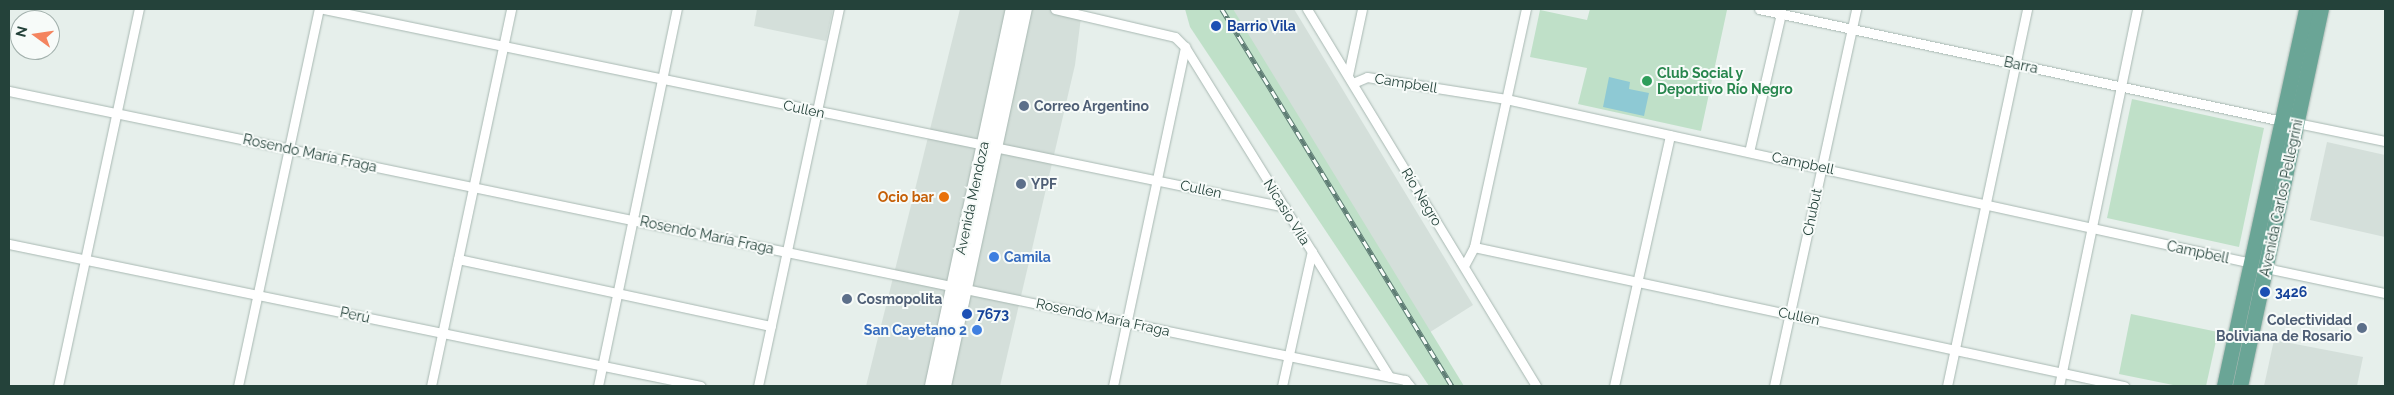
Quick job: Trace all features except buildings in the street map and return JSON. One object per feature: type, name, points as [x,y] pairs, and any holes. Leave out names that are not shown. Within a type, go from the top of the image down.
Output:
[{"type":"main road","name":"Avenida Mendoza","points":[[932,386],[959,287],[989,147],[1013,9]]},
{"type":"main road","name":"Avenida Mendoza","points":[[989,147],[1025,9]]},
{"type":"main road","name":"Avenida Carlos Pellegrini","points":[[2290,122],[2306,9]]},
{"type":"main road","name":"Avenida Carlos Pellegrini","points":[[2240,386],[2259,265],[2290,122],[2322,9]]},
{"type":"main road","name":"Avenida Carlos Pellegrini","points":[[2224,386],[2259,265]]},
{"type":"main road","name":"Avenida Mendoza","points":[[944,386],[959,287]]},
{"type":"street","points":[[58,386],[139,9]]},
{"type":"street","points":[[238,386],[319,9]]},
{"type":"street","name":"Cullen","points":[[324,9],[1285,207]]},
{"type":"street","points":[[431,386],[511,9]]},
{"type":"street","points":[[598,386],[677,9]]},
{"type":"street","points":[[758,386],[839,9]]},
{"type":"street","points":[[1055,9],[1175,36],[1184,47],[1113,386]]},
{"type":"street","name":"Río Negro","points":[[1307,9],[1536,386]]},
{"type":"street","points":[[1351,79],[1362,9]]},
{"type":"street","points":[[1464,266],[1474,247],[1526,9]]},
{"type":"street","name":"Barra","points":[[1759,9],[2385,141]]},
{"type":"street","name":"Chubut","points":[[1774,386],[1856,9]]},
{"type":"street","points":[[1947,386],[2028,9]]},
{"type":"street","points":[[2058,386],[2092,230],[2136,9]]},
{"type":"street","points":[[1749,152],[1780,13]]},
{"type":"street","name":"Nicasio Vila","points":[[1184,47],[1390,377]]},
{"type":"street","name":"Campbell","points":[[1351,79],[1367,77],[1506,99],[1822,167],[2092,230],[2385,293]]},
{"type":"street","name":"Rosendo María Fraga","points":[[9,91],[1127,322],[1390,377],[1408,383]]},
{"type":"street","points":[[1614,386],[1670,135]]},
{"type":"street","name":"Perú","points":[[9,244],[700,386]]},
{"type":"street","name":"Cullen","points":[[1474,247],[2124,386]]},
{"type":"street","points":[[1282,386],[1312,251]]},
{"type":"street","points":[[458,259],[771,326]]},
{"type":"shaded area","points":[[757,9],[833,9],[826,41],[754,26]]},
{"type":"shaded area","points":[[960,9],[1082,9],[1075,65],[1000,386],[866,386]]},
{"type":"shaded area","points":[[1232,9],[1294,9],[1473,305],[1427,334]]},
{"type":"shaded area","points":[[2327,142],[2385,155],[2385,237],[2310,220]]},
{"type":"shaded area","points":[[2274,340],[2363,357],[2357,386],[2264,386]]},
{"type":"green space","points":[[1185,9],[1233,9],[1464,386],[1429,386],[1190,27]]},
{"type":"green space","name":"Club Social y Deportivo Río Negro","points":[[1590,9],[1727,10],[1701,131],[1578,104],[1587,68],[1530,57],[1540,10],[1587,20]]},
{"type":"green space","points":[[2132,99],[2264,128],[2239,247],[2107,218]]},
{"type":"green space","points":[[2131,314],[2218,332],[2206,386],[2178,386],[2119,374]]},
{"type":"water","points":[[1609,77],[1630,82],[1629,89],[1649,93],[1644,116],[1603,107]]},
{"type":"railway","points":[[1222,9],[1452,386]]},
{"type":"place","name":"Barrio Vila","points":[[1216,26]]},
{"type":"place","name":"Club Social y Deportivo Río Negro","points":[[1647,81]]},
{"type":"place","name":"Correo Argentino","points":[[1024,106]]},
{"type":"place","name":"YPF","points":[[1021,184]]},
{"type":"place","name":"Ocio bar","points":[[944,197]]},
{"type":"place","name":"Camila","points":[[994,257]]},
{"type":"place","name":"3426","points":[[2265,292]]},
{"type":"place","name":"Cosmopolita","points":[[847,299]]},
{"type":"place","name":"7673","points":[[967,314]]},
{"type":"place","name":"Colectividad Boliviana de Rosario","points":[[2362,328]]},
{"type":"place","name":"San Cayetano 2","points":[[977,330]]}]
